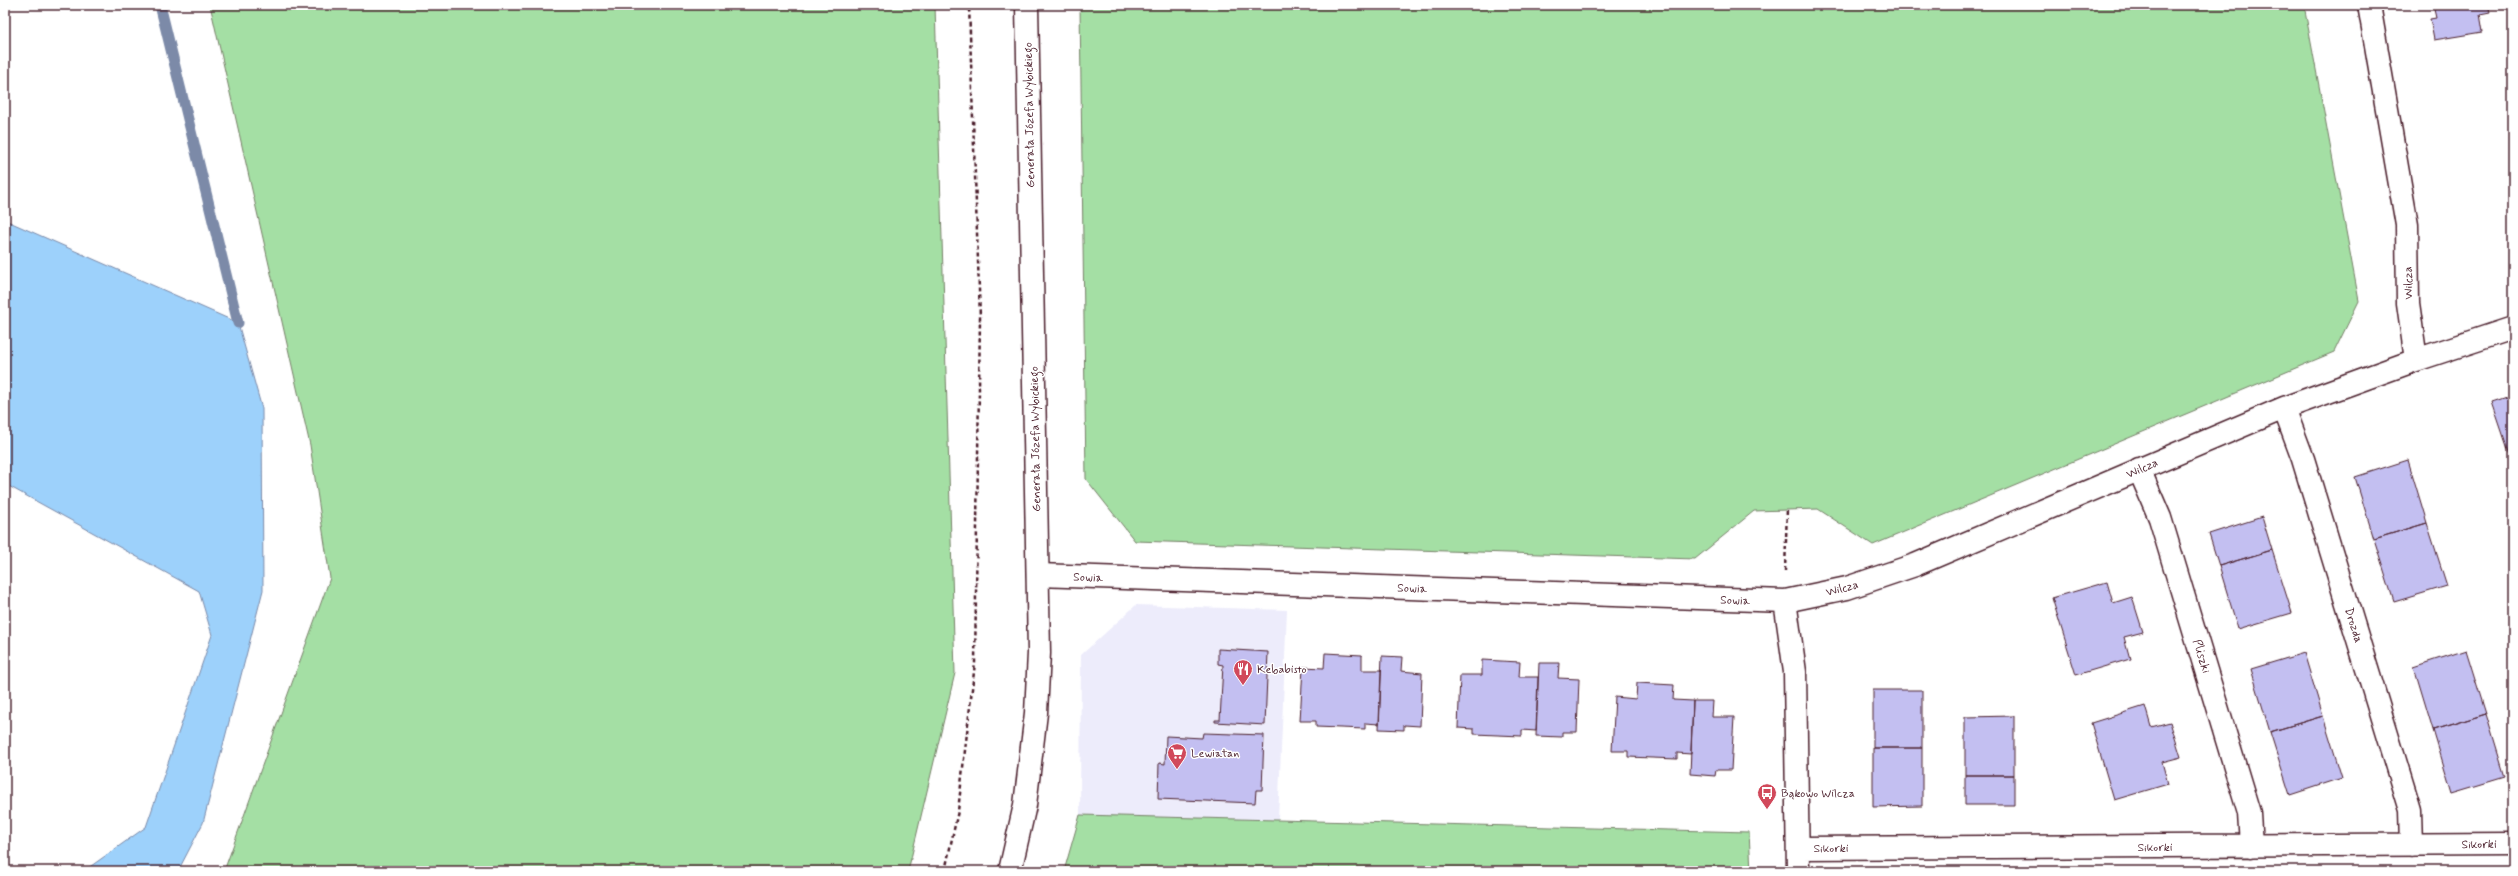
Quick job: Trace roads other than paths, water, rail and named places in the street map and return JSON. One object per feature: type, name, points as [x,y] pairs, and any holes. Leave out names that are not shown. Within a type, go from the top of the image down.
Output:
[{"type":"street","name":"Generała Józefa Wybickiego","points":[[1010,871],[1025,805],[1036,713],[1038,575],[1027,5]]},
{"type":"street","name":"Wilcza","points":[[1785,601],[1847,588],[1915,565],[2284,408],[2416,360],[2408,303],[2407,225],[2369,5]]},
{"type":"street","points":[[2416,360],[2513,328]]},
{"type":"street","name":"Drozda","points":[[2284,408],[2303,459],[2410,810],[2411,845]]},
{"type":"street","name":"Pliszki","points":[[2139,469],[2160,518],[2249,813],[2252,846]]},
{"type":"street","name":"Sowia","points":[[1038,575],[1785,601]]},
{"type":"street","points":[[1785,601],[1795,672],[1798,871]]},
{"type":"street","name":"Sikorki","points":[[1798,848],[2513,844]]},
{"type":"water","points":[[5,220],[238,323],[262,409],[263,590],[203,823],[178,871],[84,871],[146,827],[212,635],[199,591],[5,484]]},
{"type":"waterway","points":[[160,5],[238,323]]},
{"type":"place","name":"Kebabisto","points":[[1243,686]]},
{"type":"place","name":"Lewiatan","points":[[1177,770]]},
{"type":"place","name":"Bąkowo Wilcza","points":[[1767,810]]}]
